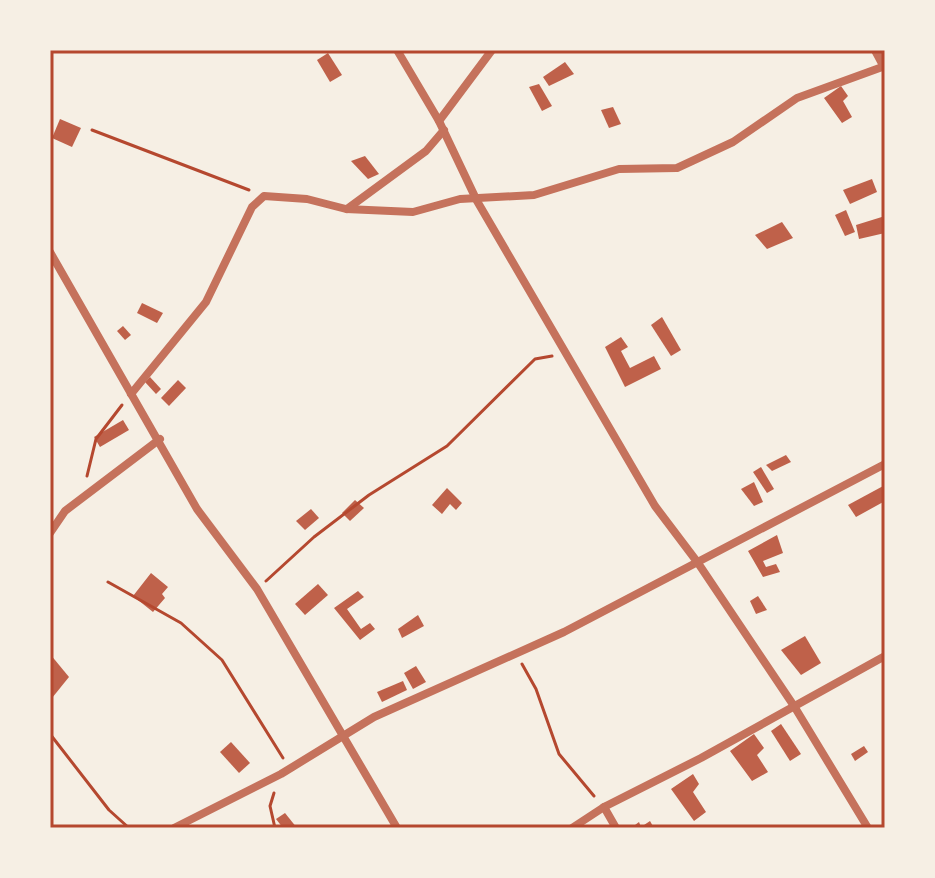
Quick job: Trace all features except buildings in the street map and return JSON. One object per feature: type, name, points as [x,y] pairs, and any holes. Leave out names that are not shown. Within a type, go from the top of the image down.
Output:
[{"type":"street","points":[[397,50],[444,130],[477,201],[655,506],[698,563],[794,706],[868,828]]},
{"type":"street","points":[[439,121],[492,50]]},
{"type":"street","points":[[131,394],[206,302],[252,207],[264,196],[307,199],[346,209],[405,213],[432,209],[460,199],[477,201],[534,195],[619,169],[687,166],[733,142],[797,98],[885,66],[877,50]]},
{"type":"street","points":[[346,209],[426,151],[444,130]]},
{"type":"street","points":[[50,252],[160,439],[197,509],[257,589],[397,828]]},
{"type":"street","points":[[50,533],[60,517],[160,439]]},
{"type":"street","points":[[174,828],[281,774],[343,735],[516,654],[698,563],[885,464]]},
{"type":"street","points":[[572,828],[604,807],[701,758],[885,656]]},
{"type":"street","points":[[604,807],[616,828]]},
{"type":"path","points":[[92,130],[264,196]]},
{"type":"path","points":[[257,589],[314,537],[369,495],[447,446],[535,359],[544,355],[568,359]]},
{"type":"path","points":[[82,499],[96,439],[131,394]]},
{"type":"path","points":[[108,582],[181,623],[222,660],[289,769]]},
{"type":"path","points":[[516,654],[536,689],[559,754],[604,807]]},
{"type":"path","points":[[50,734],[109,810],[129,828]]},
{"type":"path","points":[[275,828],[270,806],[281,774]]}]
